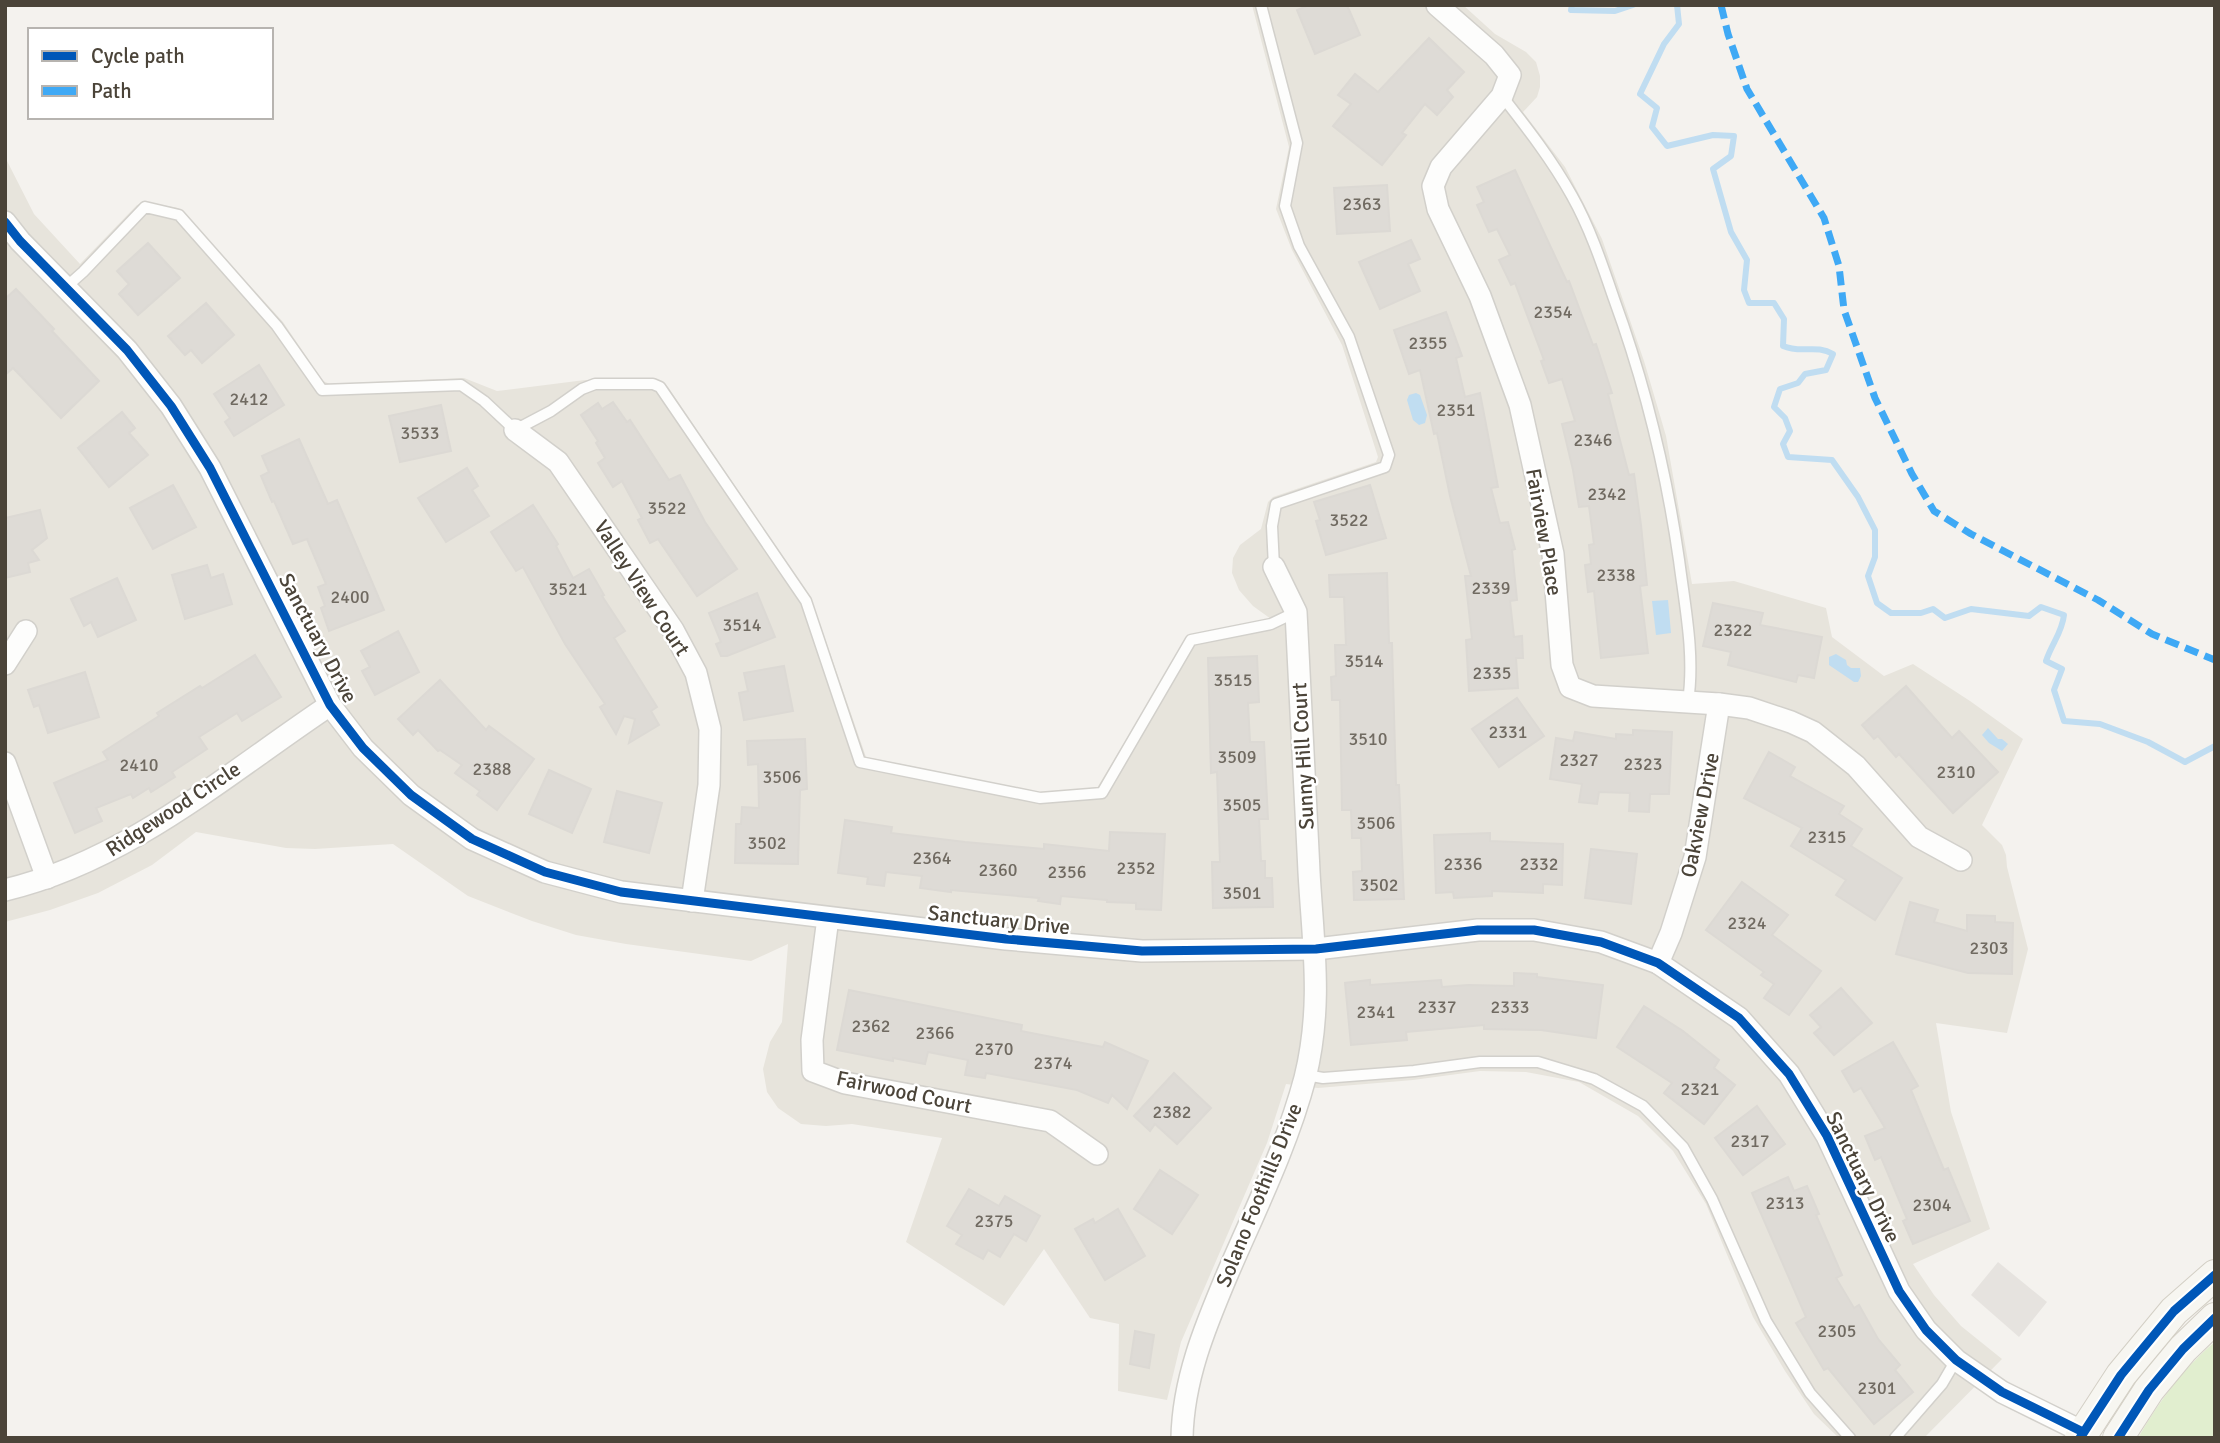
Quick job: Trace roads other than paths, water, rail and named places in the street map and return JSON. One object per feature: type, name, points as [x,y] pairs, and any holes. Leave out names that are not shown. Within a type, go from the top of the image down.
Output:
[{"type":"street","points":[[1437,5],[1494,54],[1510,75],[1502,96]]},
{"type":"street","name":"Fairview Place","points":[[1502,96],[1441,167],[1433,186],[1438,209],[1480,296],[1520,405],[1553,554],[1562,665],[1570,687],[1592,696],[1719,704],[1770,714],[1813,732],[1856,766],[1919,837],[1961,860]]},
{"type":"street","name":"Sanctuary Drive","points":[[5,222],[13,248],[65,288],[127,350],[171,406],[211,468],[330,705],[363,748],[411,796],[472,839],[545,872],[621,891],[1006,939],[1142,951],[1316,949],[1478,930],[1534,930],[1601,942],[1658,963],[1739,1018],[1789,1074],[1827,1136],[1899,1291],[1926,1330],[1956,1360],[2002,1392],[2082,1435]]},
{"type":"street","name":"Valley View Court","points":[[515,430],[558,462],[673,630],[696,673],[710,729],[709,785],[692,901]]},
{"type":"street","name":"Sunny Hill Court","points":[[1274,567],[1296,612],[1316,949]]},
{"type":"street","points":[[5,664],[26,631]]},
{"type":"street","name":"Oakview Drive","points":[[1658,963],[1671,933],[1695,857],[1719,704]]},
{"type":"street","name":"Ridgewood Circle","points":[[5,890],[47,878],[109,851],[170,815],[330,705]]},
{"type":"street","points":[[5,763],[47,878]]},
{"type":"street","name":"Fairwood Court","points":[[828,918],[812,1040],[813,1071],[845,1083],[1050,1121],[1097,1154]]},
{"type":"street","name":"Solano Foothills Drive","points":[[1182,1438],[1182,1422],[1191,1372],[1208,1319],[1292,1123],[1306,1075],[1315,1027],[1316,949]]},
{"type":"street","points":[[2082,1435],[2121,1375],[2174,1311],[2215,1275]]},
{"type":"street","points":[[2118,1438],[2149,1390],[2183,1349],[2215,1318]]},
{"type":"lane","points":[[1261,5],[1297,144],[1284,206],[1299,246],[1349,337],[1389,455],[1384,467],[1276,504],[1272,526],[1274,567]]},
{"type":"lane","points":[[1502,96],[1546,154],[1573,197],[1600,260],[1646,393],[1664,472],[1683,593],[1691,680],[1688,702]]},
{"type":"lane","points":[[65,288],[145,207],[179,215],[276,326],[322,390],[461,385],[484,401],[515,430],[551,411],[582,389],[595,384],[653,384],[660,387],[806,601],[860,762],[1040,798],[1102,793],[1191,640],[1271,624],[1296,612]]},
{"type":"lane","points":[[1306,1075],[1323,1078],[1414,1071],[1480,1062],[1538,1062],[1594,1079],[1643,1106],[1683,1147],[1712,1199],[1766,1321],[1810,1393],[1850,1438]]},
{"type":"lane","points":[[1895,1438],[1942,1384],[1956,1360]]},
{"type":"water","points":[[1409,395],[1420,395],[1427,415],[1425,423],[1419,425],[1413,420],[1407,400]]},
{"type":"water","points":[[1668,600],[1671,633],[1656,635],[1652,601]]},
{"type":"water","points":[[1836,654],[1846,660],[1851,668],[1860,668],[1861,676],[1858,682],[1829,665],[1829,657]]},
{"type":"water","points":[[1988,728],[1998,739],[2008,744],[2002,751],[1982,735]]},
{"type":"waterway","points":[[1572,5],[1571,10],[1615,11],[1633,5]]},
{"type":"waterway","points":[[1677,5],[1679,24],[1664,44],[1640,94],[1657,108],[1652,127],[1667,146],[1713,135],[1734,136],[1731,156],[1713,169],[1731,232],[1747,260],[1744,290],[1749,303],[1774,303],[1784,319],[1783,346],[1833,354],[1826,370],[1805,374],[1798,383],[1780,389],[1774,407],[1785,418],[1790,431],[1783,444],[1788,457],[1832,460],[1858,497],[1875,530],[1875,557],[1868,576],[1877,603],[1891,613],[1921,613],[1933,609],[1945,618],[1971,609],[2029,616],[2041,607],[2064,615],[2046,661],[2062,669],[2054,690],[2064,721],[2100,724],[2148,742],[2185,762],[2215,746]]}]
